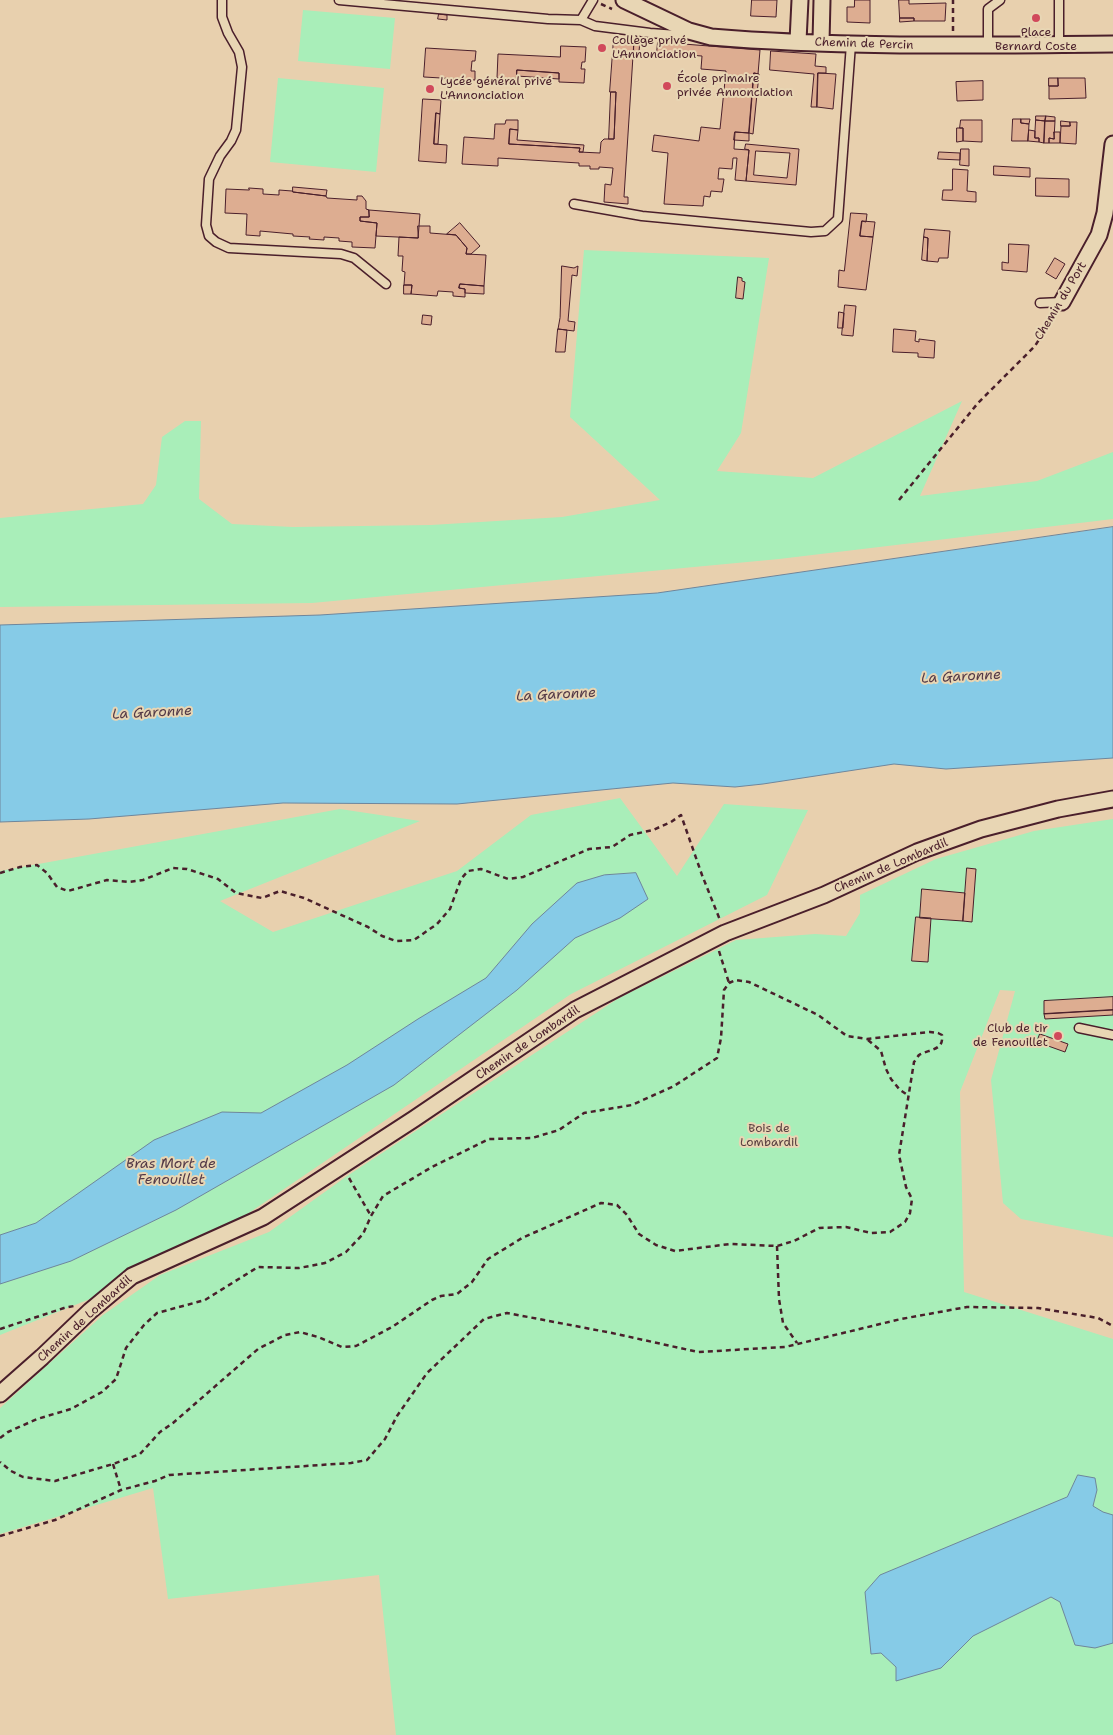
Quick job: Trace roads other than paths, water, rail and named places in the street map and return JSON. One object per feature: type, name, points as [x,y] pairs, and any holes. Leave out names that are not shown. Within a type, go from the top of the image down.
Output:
[{"type":"street","points":[[798,41],[800,0]]},
{"type":"street","points":[[821,42],[822,0]]},
{"type":"street","name":"Chemin de Percin","points":[[621,6],[648,6],[689,32],[711,37],[851,44],[952,46],[1113,44]]},
{"type":"street","name":"Chemin du Port","points":[[1062,302],[1099,235],[1105,213],[1113,144]]},
{"type":"street","name":"Chemin de Lombardil","points":[[0,1394],[42,1357],[90,1310],[132,1276],[263,1217],[342,1167],[575,1010],[720,935],[824,895],[917,852],[981,829],[1058,809],[1113,798]]},
{"type":"lane","points":[[222,0],[222,16],[228,33],[239,52],[242,67],[236,130],[209,179],[206,225],[209,236],[216,242],[229,248],[341,254],[354,258],[386,284]]},
{"type":"lane","points":[[339,0],[548,19],[581,20],[595,26],[650,33],[677,35],[689,32]]},
{"type":"lane","points":[[581,20],[593,0]]},
{"type":"lane","points":[[988,45],[988,9],[1000,0]]},
{"type":"lane","points":[[1059,0],[1059,44]]},
{"type":"lane","points":[[574,204],[642,216],[811,232],[825,231],[838,219],[851,44]]},
{"type":"lane","points":[[1040,302],[1062,302]]},
{"type":"lane","points":[[1079,1028],[1113,1036]]},
{"type":"water","name":"La Garonne","points":[[1113,527],[1113,758],[946,769],[894,764],[735,787],[673,783],[457,804],[283,803],[89,819],[0,822],[0,625],[320,615],[657,593]]},
{"type":"water","name":"Bras Mort de Fenouillet","points":[[636,873],[648,899],[620,918],[575,938],[517,990],[394,1085],[176,1210],[71,1261],[0,1284],[0,1235],[36,1223],[154,1140],[222,1112],[261,1113],[347,1065],[486,978],[532,924],[577,883],[604,875]]},
{"type":"water","points":[[1078,1475],[1095,1478],[1097,1490],[1093,1506],[1113,1515],[1113,1643],[1095,1648],[1075,1645],[1060,1602],[1051,1597],[973,1636],[941,1668],[896,1681],[896,1667],[881,1653],[871,1654],[865,1592],[880,1575],[1067,1497]]},
{"type":"place","name":"Place Bernard Coste","points":[[1036,18]]},
{"type":"place","name":"Collège privé L'Annonciation","points":[[602,48]]},
{"type":"place","name":"École primaire privée Annonciation","points":[[667,86]]},
{"type":"place","name":"Lycée général privé L'Annonciation","points":[[430,89]]},
{"type":"place","name":"Club de tir de Fenouillet","points":[[1058,1036]]},
{"type":"park label","name":"Bois de Lombardil","points":[[769,1136]]}]
